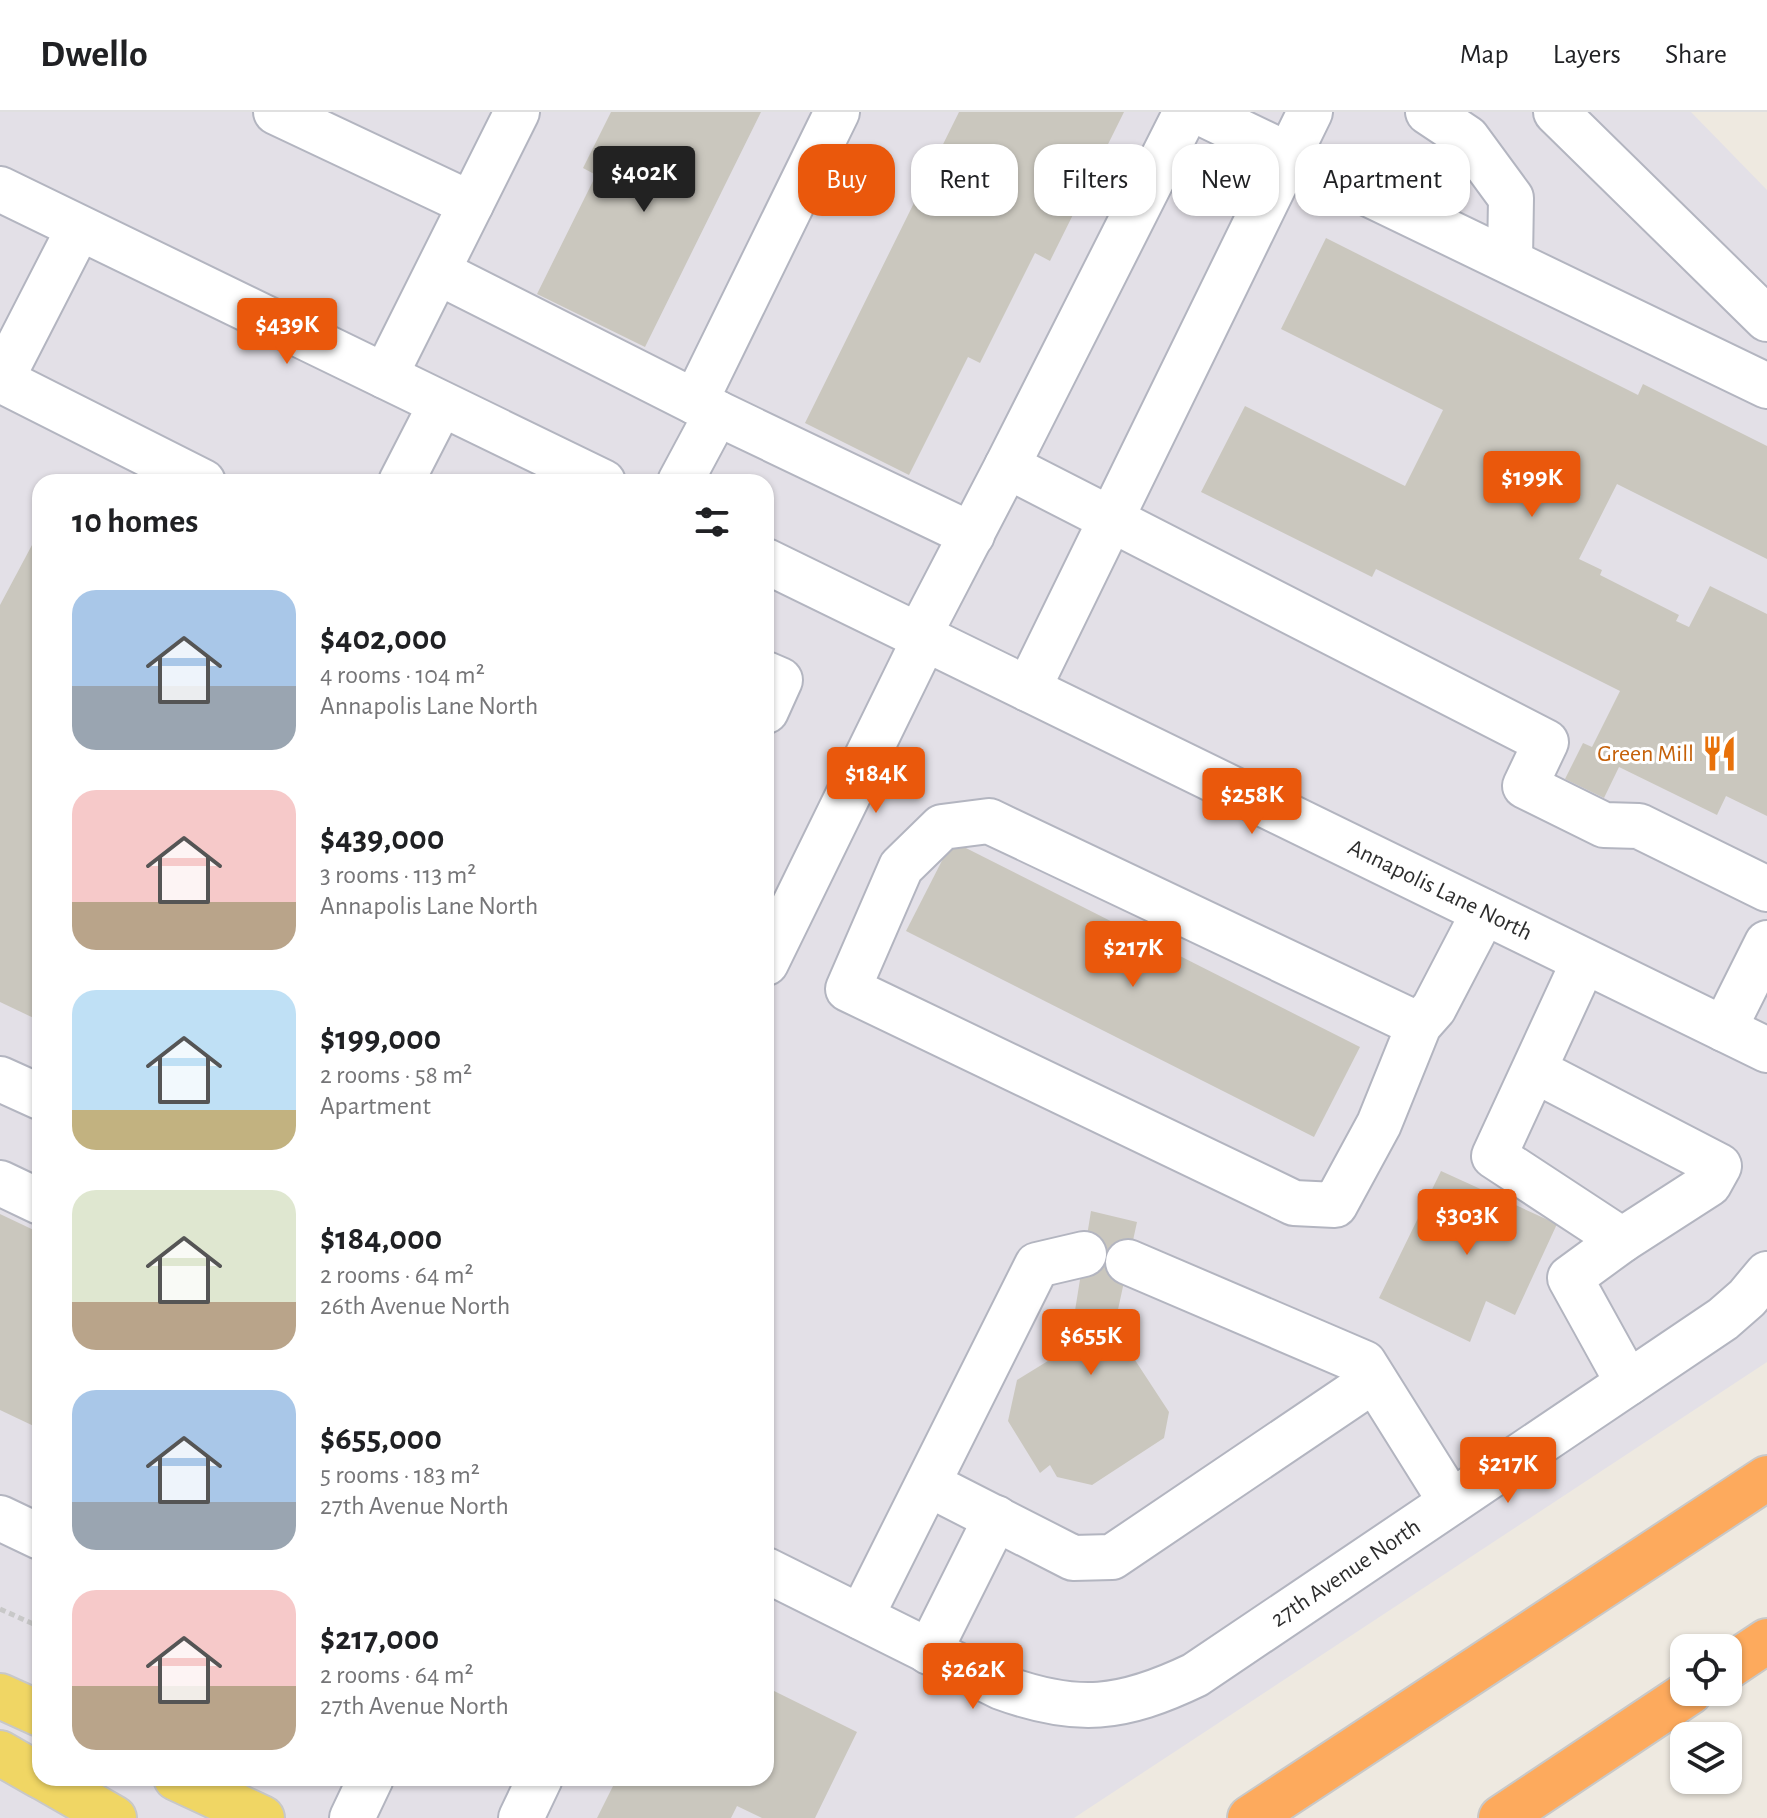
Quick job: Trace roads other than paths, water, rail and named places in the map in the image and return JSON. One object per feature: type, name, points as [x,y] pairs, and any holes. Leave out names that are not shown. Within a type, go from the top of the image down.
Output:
[{"type":"highway","points":[[1250,1818],[1767,1478]]},
{"type":"highway","points":[[1742,1658],[1767,1641]]},
{"type":"highway","points":[[1501,1818],[1670,1705]]},
{"type":"main road","points":[[0,1696],[32,1710]]},
{"type":"main road","points":[[0,1753],[32,1771]]},
{"type":"main road","points":[[58,1786],[114,1818]]},
{"type":"main road","points":[[193,1786],[262,1818]]},
{"type":"street","points":[[276,112],[471,204]]},
{"type":"street","points":[[385,376],[517,112]]},
{"type":"street","points":[[683,474],[706,407],[837,112]]},
{"type":"street","points":[[774,942],[972,535],[1186,112]]},
{"type":"street","points":[[1199,112],[1767,386]]},
{"type":"street","points":[[1028,689],[1310,112]]},
{"type":"street","points":[[1428,112],[1467,138],[1511,198],[1510,260]]},
{"type":"street","points":[[1556,112],[1767,319]]},
{"type":"street","points":[[0,189],[441,404],[558,472]]},
{"type":"street","points":[[79,228],[1,381],[187,474]]},
{"type":"street","points":[[438,272],[706,407],[972,535]]},
{"type":"street","points":[[405,474],[441,404]]},
{"type":"street","points":[[1007,466],[1546,742],[1525,786],[1604,825],[1639,826],[1767,889]]},
{"type":"street","name":"Annapolis Lane North","points":[[774,565],[1767,1050]]},
{"type":"street","points":[[774,677],[780,680],[774,693]]},
{"type":"street","points":[[1419,1025],[989,821],[942,827],[901,867],[848,989],[1294,1203],[1335,1205],[1379,1124],[1419,1025],[1434,1008],[1484,912]]},
{"type":"street","points":[[1724,1029],[1767,943]]},
{"type":"street","points":[[1584,961],[1494,1156],[1622,1240]]},
{"type":"street","points":[[1534,1070],[1719,1166],[1709,1184],[1570,1278],[1628,1383]]},
{"type":"street","points":[[0,1079],[32,1093]]},
{"type":"street","points":[[0,1183],[32,1198]]},
{"type":"street","points":[[861,1617],[1037,1265],[1084,1254]]},
{"type":"street","points":[[1128,1262],[1364,1363],[1451,1502]]},
{"type":"street","name":"27th Avenue North","points":[[774,1574],[1001,1687],[1035,1699],[1063,1705],[1095,1705],[1129,1702],[1156,1694],[1195,1675],[1723,1319],[1747,1298],[1767,1274]]},
{"type":"street","points":[[928,1484],[1073,1558],[1112,1557],[1374,1380]]},
{"type":"street","points":[[0,1518],[32,1533]]},
{"type":"street","points":[[929,1652],[996,1518]]},
{"type":"street","points":[[352,1818],[367,1786]]},
{"type":"street","points":[[521,1818],[536,1786]]},
{"type":"place","name":"Green Mill","points":[[1720,754]]}]
